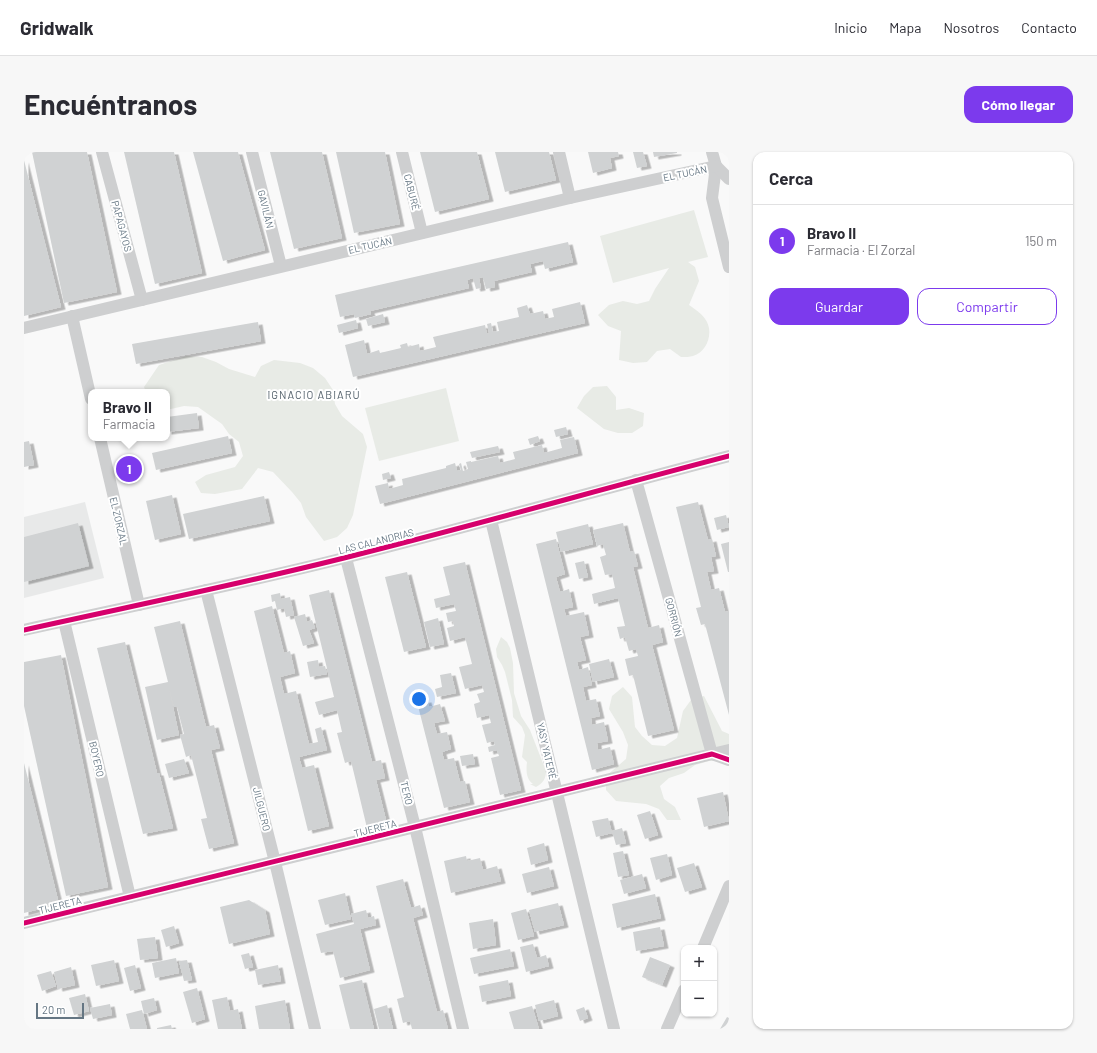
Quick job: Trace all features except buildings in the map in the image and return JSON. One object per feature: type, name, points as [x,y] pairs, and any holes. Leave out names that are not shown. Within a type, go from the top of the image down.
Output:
[{"type":"street","name":"PAPAGAYOS","points":[[102,152],[142,300]]},
{"type":"street","name":"GAVILÁN","points":[[252,152],[281,266]]},
{"type":"street","name":"CABURÉ","points":[[402,152],[422,233]]},
{"type":"street","points":[[559,152],[570,198]]},
{"type":"street","points":[[712,152],[716,166],[712,198],[729,267]]},
{"type":"street","name":"EL TUCÁN","points":[[24,328],[570,198],[716,166]]},
{"type":"street","points":[[716,166],[729,179]]},
{"type":"street","points":[[72,316],[89,389]]},
{"type":"street","name":"EL ZORZAL","points":[[101,441],[139,605]]},
{"type":"street","name":"LAS CALANDRIAS","points":[[24,630],[346,558],[729,456]]},
{"type":"street","name":"GORRIÓN","points":[[636,480],[712,754]]},
{"type":"street","name":"YASY YATERÉ","points":[[492,520],[614,1029]]},
{"type":"street","name":"TERO","points":[[346,558],[415,827],[463,1029]]},
{"type":"street","name":"JILGUERO","points":[[206,590],[275,862],[315,1029]]},
{"type":"street","name":"BOYERO","points":[[64,621],[130,897]]},
{"type":"street","name":"TIJERETA","points":[[24,923],[729,750]]},
{"type":"street","points":[[712,754],[729,760]]},
{"type":"street","points":[[705,945],[726,905],[729,886]]},
{"type":"street","points":[[667,1029],[681,997]]},
{"type":"shaded area","points":[[694,210],[708,257],[688,262],[695,267],[699,281],[689,305],[697,310],[707,322],[709,327],[708,342],[702,351],[692,356],[681,357],[670,349],[657,351],[647,362],[633,363],[619,360],[621,331],[608,326],[598,315],[609,305],[623,301],[637,304],[649,301],[669,268],[613,283],[600,236]]},
{"type":"shaded area","points":[[186,356],[202,357],[229,369],[255,377],[261,366],[274,360],[300,363],[313,368],[325,378],[333,390],[335,404],[342,416],[363,434],[367,447],[353,515],[347,528],[337,537],[324,541],[306,517],[301,503],[292,492],[273,472],[258,468],[242,489],[215,494],[201,493],[195,482],[206,475],[235,467],[243,456],[239,442],[229,434],[222,424],[198,407],[184,406],[170,409],[170,389],[145,389],[144,387],[159,365]]},
{"type":"shaded area","points":[[607,386],[616,397],[616,410],[629,408],[644,413],[643,426],[632,433],[618,433],[604,429],[577,408],[584,396],[593,387]]},
{"type":"shaded area","points":[[446,388],[459,441],[379,461],[365,408]]},
{"type":"shaded area","points":[[85,502],[104,578],[24,598],[24,517]]},
{"type":"shaded area","points":[[501,637],[507,642],[510,648],[513,663],[514,693],[521,716],[530,730],[546,771],[544,780],[536,787],[530,784],[533,784],[528,777],[527,762],[522,757],[525,735],[522,727],[513,717],[512,700],[505,672],[497,657],[496,649]]},
{"type":"shaded area","points":[[623,687],[632,697],[635,727],[652,745],[665,746],[677,738],[683,711],[691,700],[704,696],[722,731],[729,734],[729,757],[723,761],[709,761],[695,765],[684,773],[669,778],[660,786],[664,799],[675,807],[681,820],[667,820],[659,809],[646,804],[616,801],[606,790],[606,776],[626,759],[628,745],[623,732],[609,709],[612,696]]},
{"type":"cycle path","points":[[24,630],[308,567],[729,456]]},
{"type":"cycle path","points":[[24,923],[712,754],[729,760]]},
{"type":"place","name":"Bravo II","points":[[129,469]]},
{"type":"district","name":"IGNACIO ABIARÚ","points":[[314,395]]}]
